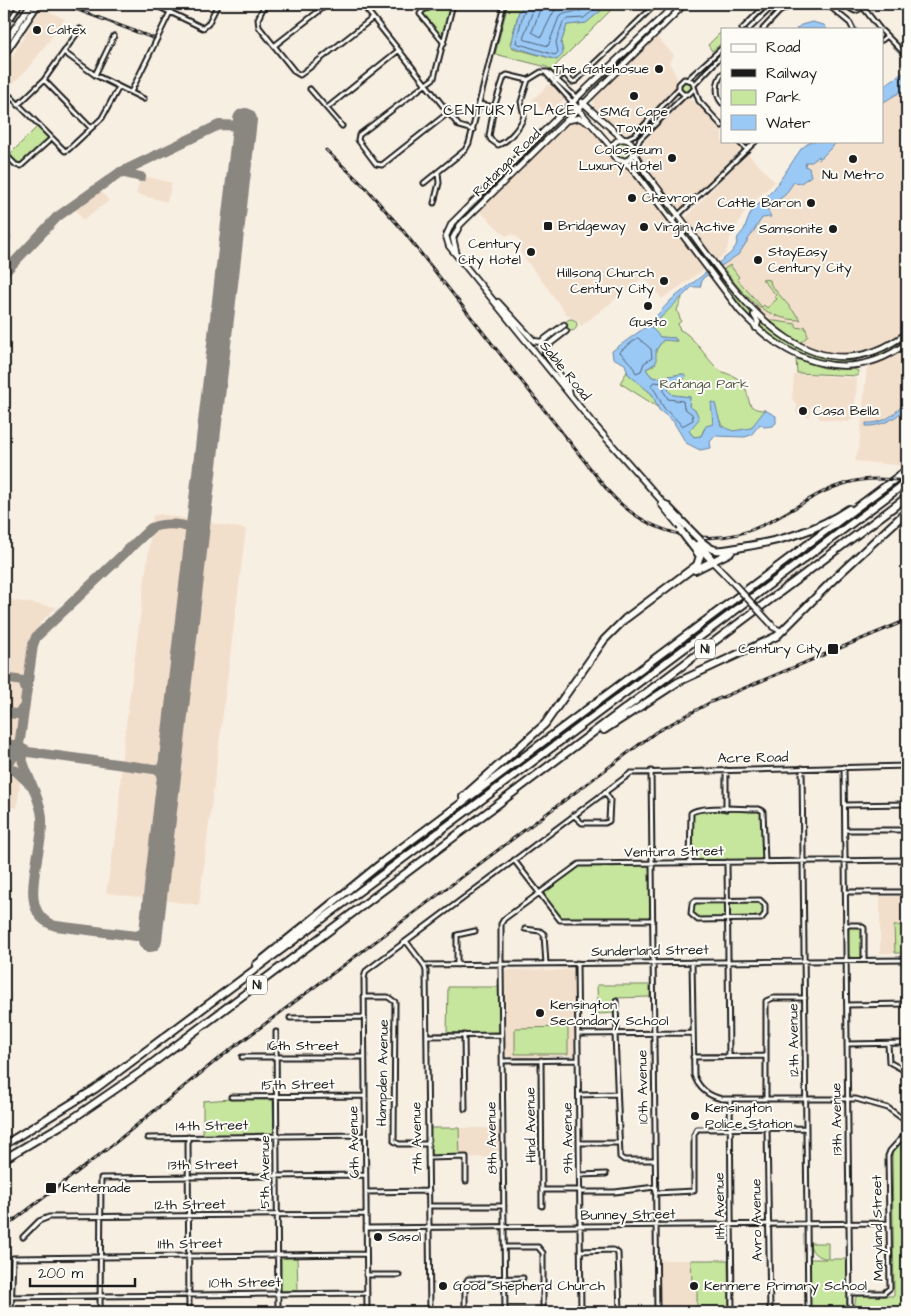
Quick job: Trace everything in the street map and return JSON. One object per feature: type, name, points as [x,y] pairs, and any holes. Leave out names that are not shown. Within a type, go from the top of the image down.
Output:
[{"type":"highway","points":[[210,1005],[342,894],[907,470]]},
{"type":"highway","name":"N1","points":[[4,1145],[95,1089],[210,1005],[907,482]]},
{"type":"highway","points":[[689,534],[717,550],[758,544],[811,531],[878,492]]},
{"type":"highway","name":"N1","points":[[4,1159],[72,1119],[142,1071],[907,497]]},
{"type":"highway","points":[[428,828],[544,724],[604,640],[625,619],[681,578],[699,562],[698,552],[689,534],[666,505]]},
{"type":"highway","points":[[502,801],[621,718],[678,682],[779,633],[846,566],[907,511]]},
{"type":"highway","points":[[681,578],[749,546]]},
{"type":"main road","name":"Ratanga Road","points":[[446,232],[452,223],[577,98],[676,4]]},
{"type":"main road","name":"Ratanga Road","points":[[454,234],[460,225],[685,4]]},
{"type":"main road","points":[[4,44],[6,37],[34,5]]},
{"type":"main road","points":[[4,55],[34,5]]},
{"type":"main road","points":[[577,98],[632,144],[645,172],[718,270],[761,320],[787,339],[814,352],[829,356],[867,355],[889,345],[907,332]]},
{"type":"main road","points":[[573,103],[613,149],[616,157],[632,168],[706,268],[756,328],[790,352],[812,361],[830,365],[865,363],[882,358],[907,343]]},
{"type":"main road","points":[[559,128],[570,120],[577,118],[596,129]]},
{"type":"main road","points":[[613,149],[616,142],[624,139]]},
{"type":"main road","points":[[622,160],[630,158],[634,151]]},
{"type":"main road","name":"Sable Road","points":[[446,232],[449,246],[570,396],[713,562],[779,633]]},
{"type":"main road","name":"Sable Road","points":[[454,234],[453,242],[458,255]]},
{"type":"main road","points":[[491,296],[505,307],[534,341],[541,342],[564,325]]},
{"type":"main road","points":[[746,304],[758,322],[756,328]]},
{"type":"main road","points":[[566,331],[548,345],[545,352],[568,386],[570,396]]},
{"type":"main road","name":"Sable Road","points":[[658,498],[666,505]]},
{"type":"street","points":[[12,17],[19,4]]},
{"type":"street","points":[[152,4],[204,28],[218,4]]},
{"type":"street","points":[[130,92],[174,4]]},
{"type":"street","points":[[265,4],[257,22],[295,72],[300,75],[374,18]]},
{"type":"street","points":[[274,46],[328,4]]},
{"type":"street","points":[[362,4],[461,128],[473,130]]},
{"type":"street","points":[[440,4],[423,10],[420,14],[444,42]]},
{"type":"street","points":[[448,113],[382,165],[376,164],[358,138],[424,84],[430,82],[436,75],[453,4]]},
{"type":"street","points":[[424,183],[465,150],[473,130],[504,4]]},
{"type":"street","points":[[554,83],[564,73],[572,82],[576,82],[656,4]]},
{"type":"street","points":[[743,28],[772,4]]},
{"type":"street","points":[[750,28],[772,4]]},
{"type":"street","points":[[764,28],[779,12],[794,4]]},
{"type":"street","points":[[828,4],[850,23],[852,28]]},
{"type":"street","points":[[849,4],[852,9],[869,18],[880,28]]},
{"type":"street","points":[[856,11],[862,5],[869,18]]},
{"type":"street","points":[[18,105],[44,80],[65,53],[80,29]]},
{"type":"street","points":[[884,32],[907,56]]},
{"type":"street","points":[[95,74],[114,36]]},
{"type":"street","points":[[624,139],[636,134],[678,88],[681,81],[688,79],[721,49]]},
{"type":"street","points":[[327,108],[399,50]]},
{"type":"street","points":[[65,53],[95,74],[144,99]]},
{"type":"street","points":[[634,151],[640,139],[694,87],[721,57]]},
{"type":"street","points":[[545,72],[577,98]]},
{"type":"street","points":[[528,80],[521,102],[523,120],[501,145],[494,143],[489,138],[494,107],[505,76],[513,75],[528,80],[545,72]]},
{"type":"street","points":[[545,72],[573,103]]},
{"type":"street","points":[[721,76],[717,86],[718,98],[721,102]]},
{"type":"street","points":[[688,79],[694,87],[699,101]]},
{"type":"street","points":[[44,80],[91,128]]},
{"type":"street","points":[[4,90],[65,151],[106,112],[119,87]]},
{"type":"street","points":[[678,88],[699,101],[721,125]]},
{"type":"street","points":[[310,89],[342,126]]},
{"type":"street","points":[[479,104],[494,107]]},
{"type":"street","points":[[4,153],[16,165],[21,166],[51,139]]},
{"type":"street","points":[[739,142],[747,150]]},
{"type":"street","points":[[672,221],[755,142]]},
{"type":"street","points":[[752,145],[758,142]]},
{"type":"street","points":[[434,203],[439,182],[438,172]]},
{"type":"street","points":[[4,233],[6,237],[4,242]]},
{"type":"street","name":"Acre Road","points":[[365,972],[628,774],[651,771],[907,766]]},
{"type":"street","name":"13th Avenue","points":[[844,767],[850,1312]]},
{"type":"street","name":"12th Avenue","points":[[802,768],[808,1312]]},
{"type":"street","points":[[726,770],[726,809]]},
{"type":"street","name":"10th Avenue","points":[[651,771],[657,1312]]},
{"type":"street","points":[[574,815],[582,823],[605,823],[609,821],[610,800],[605,792]]},
{"type":"street","points":[[845,806],[907,804]]},
{"type":"street","points":[[690,863],[691,813],[695,810],[726,809],[759,809],[763,811],[765,862]]},
{"type":"street","points":[[845,830],[907,830]]},
{"type":"street","points":[[514,860],[562,921],[653,920]]},
{"type":"street","name":"Ventura Street","points":[[501,964],[503,920],[577,865],[907,860]]},
{"type":"street","points":[[727,862],[729,1056]]},
{"type":"street","points":[[846,892],[907,892]]},
{"type":"street","points":[[762,900],[766,911],[761,918],[727,919],[696,920],[691,911],[692,904],[695,901],[762,900]]},
{"type":"street","points":[[846,925],[859,925],[864,928],[864,961]]},
{"type":"street","points":[[525,929],[540,931],[544,934],[546,964]]},
{"type":"street","points":[[457,965],[457,935],[475,931]]},
{"type":"street","points":[[406,941],[424,965]]},
{"type":"street","name":"Sunderland Street","points":[[424,965],[907,960]]},
{"type":"street","points":[[692,962],[694,1075],[702,1090],[712,1096],[730,1099],[848,1098],[882,1105],[907,1122]]},
{"type":"street","name":"9th Avenue","points":[[577,963],[581,1312]]},
{"type":"street","name":"8th Avenue","points":[[501,964],[505,1311]]},
{"type":"street","name":"7th Avenue","points":[[424,965],[426,971],[430,1312]]},
{"type":"street","name":"6th Avenue","points":[[365,972],[367,1312]]},
{"type":"street","name":"Hampden Avenue","points":[[364,997],[388,997],[395,1002],[394,1141],[399,1144],[428,1144]]},
{"type":"street","points":[[766,1099],[766,1001],[773,998],[805,998]]},
{"type":"street","points":[[616,1001],[616,1094],[620,1157],[624,1160],[655,1160]]},
{"type":"street","points":[[847,1005],[907,1004]]},
{"type":"street","points":[[290,1018],[364,1017]]},
{"type":"street","name":"5th Avenue","points":[[276,1032],[278,1312]]},
{"type":"street","points":[[578,1034],[692,1033]]},
{"type":"street","points":[[427,1036],[502,1035]]},
{"type":"street","points":[[464,1036],[466,1110]]},
{"type":"street","points":[[847,1044],[907,1043]]},
{"type":"street","points":[[888,1044],[889,1062],[907,1072]]},
{"type":"street","points":[[693,1057],[766,1056]]},
{"type":"street","name":"16th Street","points":[[242,1057],[364,1057]]},
{"type":"street","name":"Hind Avenue","points":[[541,1060],[542,1206]]},
{"type":"street","points":[[503,1061],[578,1060]]},
{"type":"street","points":[[579,1095],[616,1094]]},
{"type":"street","name":"15th Street","points":[[231,1097],[365,1096]]},
{"type":"street","name":"11th Avenue","points":[[730,1099],[732,1312]]},
{"type":"street","name":"Avro Avenue","points":[[767,1128],[770,1312]]},
{"type":"street","points":[[656,1193],[692,1192],[694,1187],[695,1131],[806,1128]]},
{"type":"street","name":"Maryland Street","points":[[850,1293],[884,1293],[889,1290],[889,1153],[907,1132]]},
{"type":"street","name":"14th Street","points":[[148,1138],[365,1135]]},
{"type":"street","points":[[188,1137],[189,1312]]},
{"type":"street","points":[[579,1143],[618,1142]]},
{"type":"street","points":[[428,1158],[466,1157],[466,1181]]},
{"type":"street","points":[[580,1175],[606,1174]]},
{"type":"street","name":"13th Street","points":[[100,1217],[101,1178],[365,1175]]},
{"type":"street","points":[[542,1190],[615,1192],[655,1187]]},
{"type":"street","points":[[366,1192],[429,1191]]},
{"type":"street","points":[[429,1206],[504,1206]]},
{"type":"street","name":"12th Street","points":[[23,1238],[43,1218],[366,1214]]},
{"type":"street","points":[[100,1217],[100,1312]]},
{"type":"street","name":"Bunney Street","points":[[366,1228],[889,1223]]},
{"type":"street","points":[[504,1247],[538,1247],[543,1253],[543,1308],[538,1311],[505,1311]]},
{"type":"street","points":[[580,1250],[613,1250],[618,1253],[620,1312]]},
{"type":"street","name":"11th Street","points":[[11,1297],[11,1261],[14,1257],[366,1254]]},
{"type":"street","points":[[366,1276],[399,1275]]},
{"type":"street","points":[[465,1312],[464,1286],[467,1280],[523,1278]]},
{"type":"street","name":"10th Street","points":[[4,1297],[367,1293]]},
{"type":"street","points":[[11,1297],[11,1312]]},
{"type":"shaded area","points":[[42,8],[65,19],[28,69],[5,91],[4,69]]},
{"type":"shaded area","points":[[658,38],[674,55],[669,62],[677,78],[676,88],[636,130],[628,134],[621,133],[594,106],[593,99],[651,39]]},
{"type":"shaded area","points":[[550,83],[566,98],[548,116],[532,100]]},
{"type":"shaded area","points":[[902,91],[907,91],[907,330],[886,345],[866,351],[852,354],[820,353],[773,328],[745,301],[720,266],[739,254],[762,218],[771,216],[767,208],[769,204],[785,195],[794,182],[804,182],[811,176],[809,168],[805,166],[806,162],[819,156],[817,161],[837,142],[884,142],[884,102]]},
{"type":"shaded area","points":[[686,98],[696,103],[716,122],[719,129],[721,128],[721,142],[736,142],[741,149],[683,208],[676,207],[647,169],[640,153],[644,142],[666,116]]},
{"type":"shaded area","points":[[585,119],[606,142],[613,159],[631,169],[705,269],[662,299],[644,277],[581,326],[577,320],[568,316],[520,252],[521,243],[517,237],[511,234],[506,236],[478,210],[572,121]]},
{"type":"shaded area","points":[[747,153],[775,182],[747,208],[731,236],[726,253],[716,261],[685,218]]},
{"type":"shaded area","points":[[141,175],[172,183],[167,202],[136,194]]},
{"type":"shaded area","points":[[98,187],[109,201],[83,220],[72,205]]},
{"type":"shaded area","points":[[907,345],[907,463],[904,466],[855,461],[859,447],[867,366]]},
{"type":"shaded area","points":[[794,375],[855,378],[857,381],[854,418],[848,422],[820,419],[817,415],[818,407],[814,406],[811,406],[810,417],[796,413],[797,405],[792,399]]},
{"type":"shaded area","points":[[160,514],[246,529],[199,905],[106,893],[118,820],[122,755],[153,516]]},
{"type":"shaded area","points":[[4,599],[57,607],[40,623],[17,808],[4,806]]},
{"type":"shaded area","points":[[907,896],[907,953],[880,953],[880,897]]},
{"type":"shaded area","name":"Kensington Secondary School","points":[[545,969],[546,971],[571,969],[574,972],[575,1055],[508,1057],[506,1054],[505,973],[508,970]]},
{"type":"shaded area","points":[[428,1128],[503,1128],[504,1157],[428,1158]]},
{"type":"shaded area","name":"Kenmere Primary School","points":[[659,1260],[728,1260],[729,1312],[660,1312]]},
{"type":"green space","points":[[448,4],[450,7],[443,35],[440,37],[422,14]]},
{"type":"green space","points":[[508,4],[526,4],[519,11],[510,44],[513,48],[557,60],[563,51],[561,43],[567,25],[586,23],[609,4],[617,4],[555,66],[559,71],[554,72],[547,67],[495,54]]},
{"type":"green space","points":[[721,34],[721,44],[712,51],[708,45]]},
{"type":"green space","points":[[684,81],[688,81],[692,87],[688,93],[684,93],[680,89],[680,85]]},
{"type":"green space","points":[[39,125],[51,139],[25,165],[18,166],[8,156]]},
{"type":"green space","points":[[624,142],[630,144],[632,150],[630,156],[624,158],[618,156],[616,150],[618,144]]},
{"type":"green space","points":[[635,157],[642,170],[675,214],[669,214],[626,162]]},
{"type":"green space","points":[[679,221],[732,292],[752,314],[774,333],[798,348],[825,358],[855,360],[855,363],[826,362],[799,354],[774,339],[750,319],[729,296],[692,246],[677,223]]},
{"type":"green space","points":[[730,265],[739,277],[737,279],[762,307],[764,305],[767,308],[777,299],[776,295],[762,279],[770,280],[771,285],[801,320],[776,316],[756,304],[747,297],[724,269]]},
{"type":"green space","name":"Ratanga Park","points":[[681,295],[682,298],[677,310],[681,321],[678,324],[680,330],[689,336],[717,368],[740,380],[746,389],[749,402],[754,408],[765,410],[761,418],[747,431],[727,430],[721,424],[713,408],[713,424],[704,429],[701,436],[694,437],[689,431],[693,409],[689,406],[690,397],[673,395],[668,390],[672,384],[681,380],[683,374],[655,378],[646,369],[654,365],[656,350],[663,340],[677,341],[675,338],[660,337],[651,328]]},
{"type":"green space","points":[[569,319],[573,319],[577,325],[573,331],[569,331],[565,327],[565,323]]},
{"type":"green space","points":[[768,320],[796,324],[796,327],[802,328],[805,326],[808,336],[800,343],[788,338]]},
{"type":"green space","points":[[907,337],[907,340],[889,352],[873,357],[873,355]]},
{"type":"green space","points":[[796,359],[824,368],[854,369],[858,371],[858,376],[797,373]]},
{"type":"green space","name":"Ratanga Park","points":[[628,370],[628,374],[652,394],[659,408],[620,383]]},
{"type":"green space","points":[[696,811],[760,811],[763,815],[763,859],[695,861],[692,857],[692,816]]},
{"type":"green space","points":[[646,865],[650,869],[651,914],[646,919],[560,919],[543,897],[544,891],[578,866]]},
{"type":"green space","points":[[760,900],[765,905],[763,918],[698,920],[694,918],[691,907],[695,901]]},
{"type":"green space","points":[[907,925],[907,953],[895,953],[894,926]]},
{"type":"green space","points":[[849,926],[860,926],[863,930],[863,956],[860,958],[851,958],[848,954]]},
{"type":"green space","points":[[597,985],[650,985],[650,997],[616,998],[616,1013],[598,1014]]},
{"type":"green space","points":[[448,987],[499,987],[499,1032],[447,1034]]},
{"type":"green space","points":[[568,1027],[568,1054],[515,1054],[515,1028]]},
{"type":"green space","points":[[230,1099],[273,1100],[274,1134],[203,1136],[203,1101]]},
{"type":"green space","points":[[428,1128],[459,1128],[460,1157],[428,1158]]},
{"type":"green space","points":[[907,1136],[907,1312],[854,1312],[856,1296],[894,1296],[892,1153]]},
{"type":"green space","points":[[810,1243],[828,1243],[828,1259],[847,1259],[847,1312],[809,1312],[809,1259],[827,1259],[814,1253]]},
{"type":"green space","points":[[281,1258],[297,1258],[298,1291],[281,1291]]},
{"type":"green space","points":[[691,1260],[728,1260],[729,1312],[697,1312],[697,1283],[692,1283]]},
{"type":"water","points":[[526,4],[609,4],[586,23],[567,25],[561,43],[563,54],[557,60],[511,46],[519,11]]},
{"type":"water","points":[[812,22],[824,25],[826,28],[797,28]]},
{"type":"water","points":[[907,70],[907,91],[902,91],[884,102],[884,86]]},
{"type":"water","points":[[810,142],[837,142],[818,161],[819,156],[812,162],[806,162],[805,166],[809,168],[811,176],[801,183],[794,182],[785,195],[767,208],[771,217],[762,218],[739,254],[703,278],[700,287],[692,287],[651,327],[660,337],[675,338],[677,341],[663,340],[656,350],[656,363],[646,369],[655,378],[683,374],[686,376],[684,379],[672,384],[668,390],[673,395],[690,397],[689,406],[696,411],[699,419],[689,431],[694,437],[701,436],[706,426],[713,424],[711,402],[715,403],[721,426],[733,431],[751,428],[765,410],[776,416],[776,423],[773,426],[764,427],[760,424],[751,435],[745,437],[715,436],[710,442],[711,448],[700,450],[686,443],[673,421],[659,410],[652,394],[628,374],[625,364],[613,358],[612,351],[647,326],[671,300],[731,253],[736,246],[738,237],[744,230],[751,212],[774,189],[801,149]]},
{"type":"water","points":[[907,399],[903,411],[892,419],[878,425],[866,426],[866,423],[879,422],[890,417]]},
{"type":"taxiway","points":[[4,273],[57,217],[119,173],[219,125],[245,126]]},
{"type":"taxiway","points":[[120,172],[141,177]]},
{"type":"taxiway","points":[[188,527],[196,524],[199,516]]},
{"type":"taxiway","points":[[12,759],[20,739],[33,645],[36,637],[151,528],[168,524],[181,525],[192,529],[196,533],[196,542]]},
{"type":"taxiway","points":[[4,678],[23,681],[26,690]]},
{"type":"taxiway","points":[[4,713],[18,714],[24,707]]},
{"type":"taxiway","points":[[19,742],[22,759],[41,811],[42,825],[33,892],[35,907],[42,919],[56,926],[136,936],[147,932],[152,922]]},
{"type":"taxiway","points":[[4,743],[17,746],[28,752],[161,770],[167,775],[168,786]]},
{"type":"taxiway","points":[[159,770],[166,768],[171,760]]},
{"type":"taxiway","points":[[4,765],[16,771],[31,785]]},
{"type":"runway","points":[[150,940],[245,120]]},
{"type":"railway","points":[[62,4],[153,38]]},
{"type":"railway","points":[[326,150],[364,186],[400,227],[609,492],[642,519],[662,529],[682,535],[724,537],[745,532],[765,524],[815,496],[847,483],[870,479],[907,481]]},
{"type":"railway","points":[[4,1228],[111,1146],[218,1059],[656,732],[711,702],[907,620]]},
{"type":"place","name":"Caltex","points":[[37,30]]},
{"type":"place","name":"The Gatehosue","points":[[659,69]]},
{"type":"place","name":"SMG Cape Town","points":[[634,96]]},
{"type":"place","name":"Colosseum Luxury Hotel","points":[[672,158]]},
{"type":"place","name":"Nu Metro","points":[[853,159]]},
{"type":"place","name":"Chevron","points":[[632,198]]},
{"type":"place","name":"Cattle Baron","points":[[811,203]]},
{"type":"place","name":"Bridgeway","points":[[548,226]]},
{"type":"place","name":"Virgin Active","points":[[644,227]]},
{"type":"place","name":"Samsonite","points":[[833,229]]},
{"type":"place","name":"Century City Hotel","points":[[531,252]]},
{"type":"place","name":"StayEasy Century City","points":[[758,260]]},
{"type":"place","name":"Hillsong Church Century City","points":[[664,281]]},
{"type":"place","name":"Gusto","points":[[648,306]]},
{"type":"place","name":"Casa Bella","points":[[803,411]]},
{"type":"place","name":"Century City","points":[[833,649]]},
{"type":"place","name":"Kensington Secondary School","points":[[540,1013]]},
{"type":"place","name":"Kensington Police Station","points":[[695,1116]]},
{"type":"place","name":"Kentemade","points":[[51,1188]]},
{"type":"place","name":"Sasol","points":[[378,1237]]},
{"type":"place","name":"Good Shepherd Church","points":[[443,1286]]},
{"type":"place","name":"Kenmere Primary School","points":[[694,1286]]},
{"type":"district","name":"CENTURY PLACE","points":[[510,110]]}]
